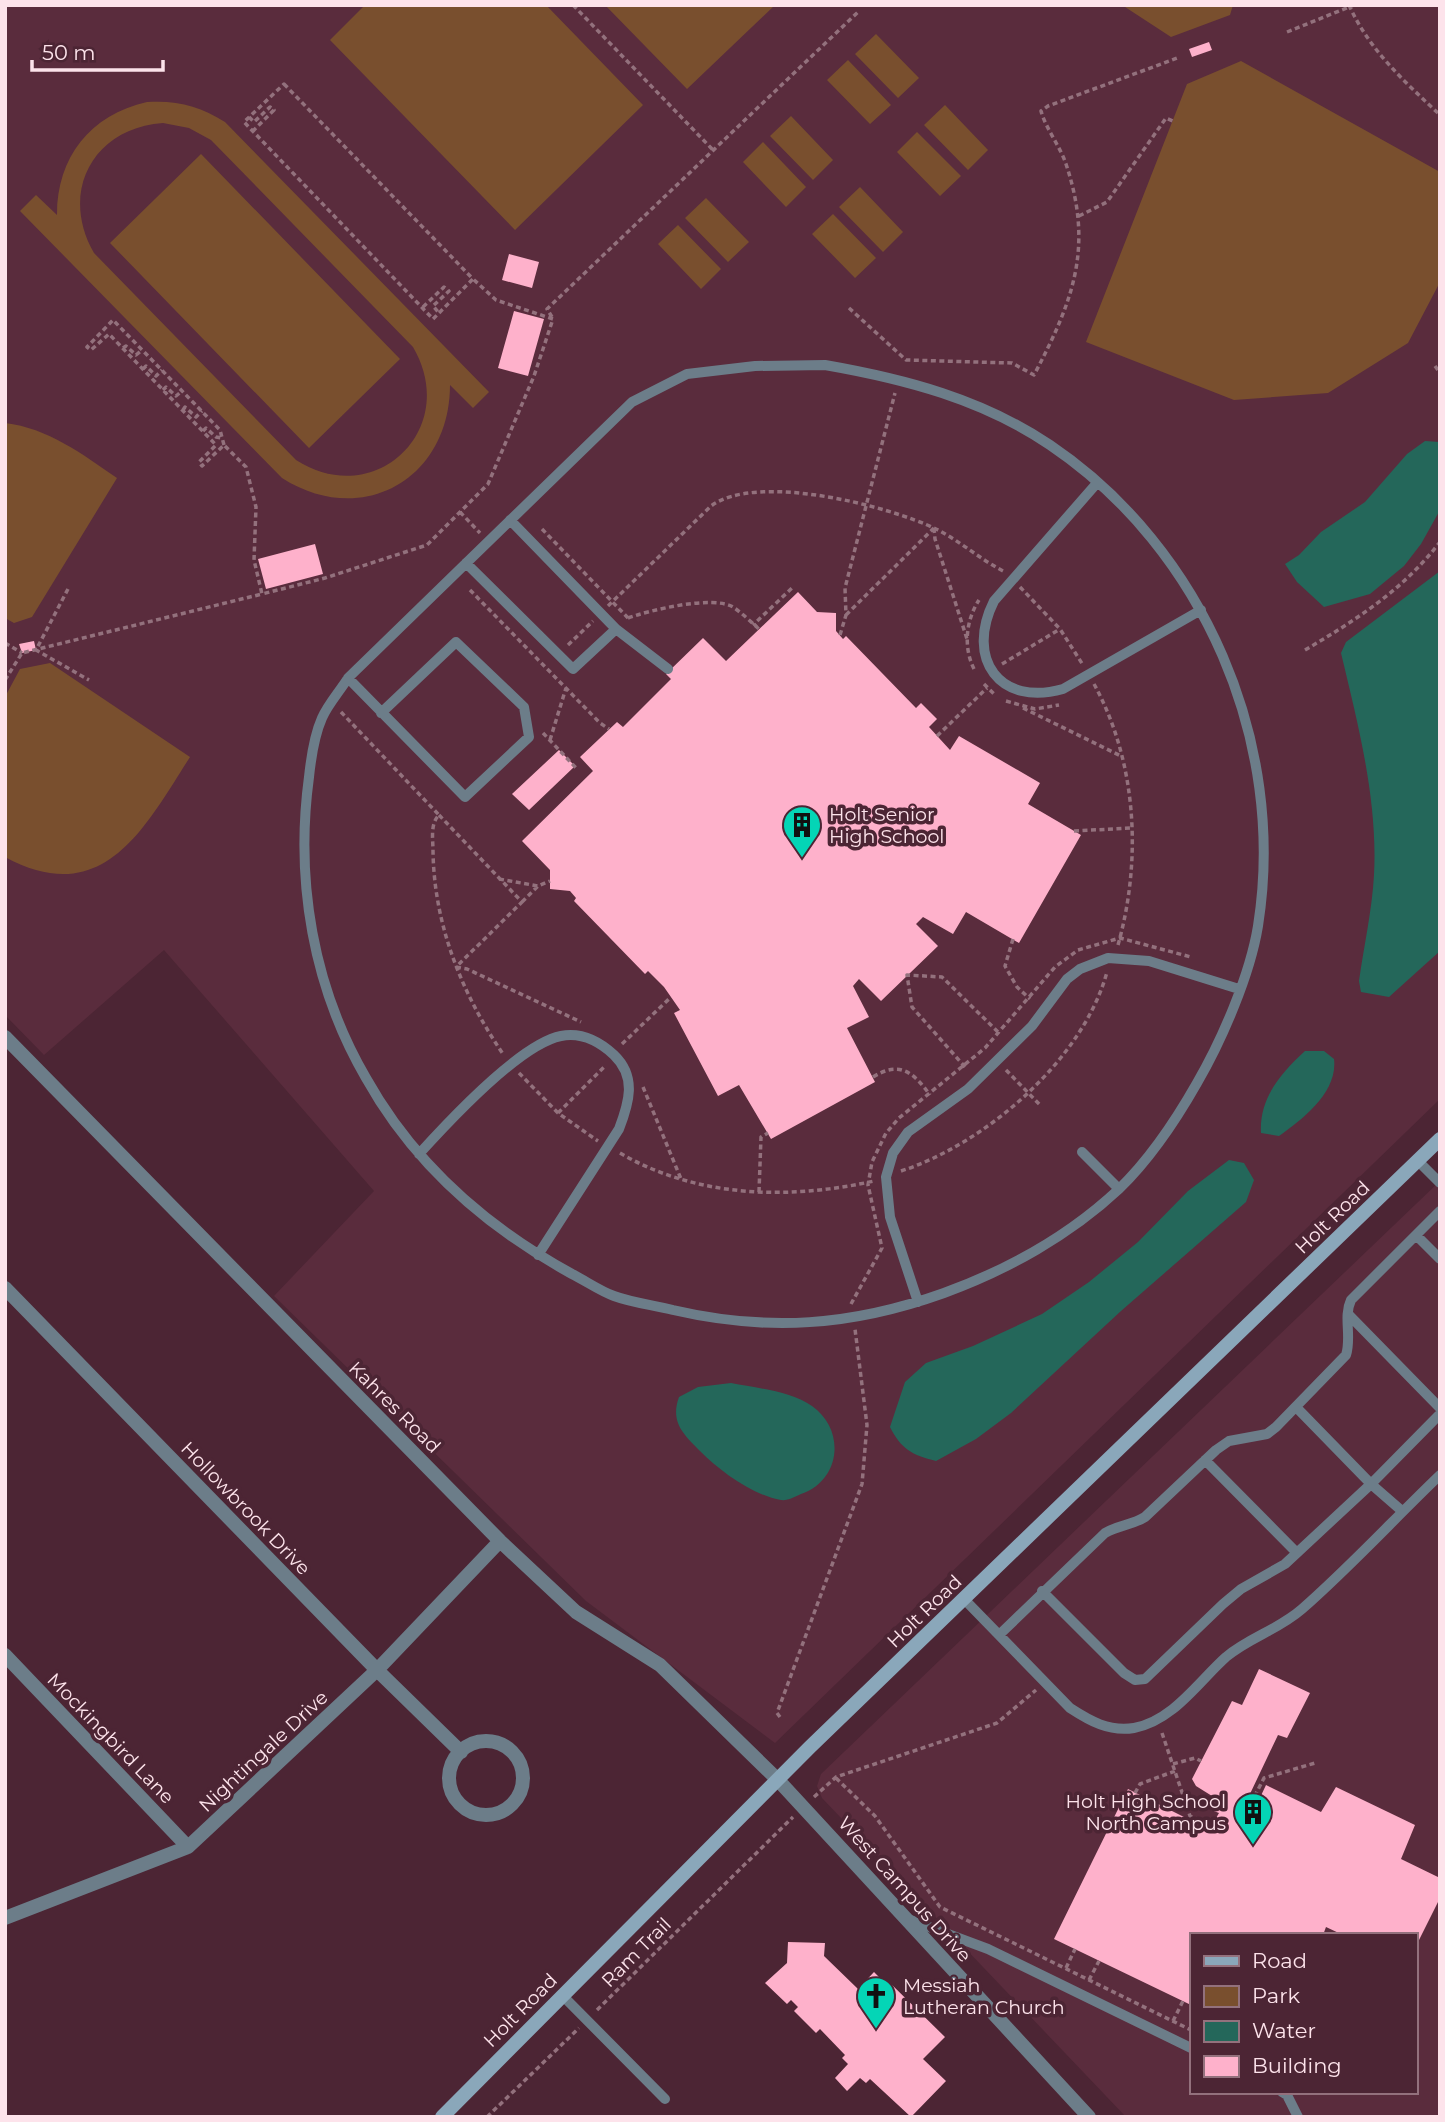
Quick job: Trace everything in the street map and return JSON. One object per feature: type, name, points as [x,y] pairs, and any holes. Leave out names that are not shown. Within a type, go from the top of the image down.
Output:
[{"type":"main road","name":"Holt Road","points":[[442,2117],[778,1780],[1440,1139]]},
{"type":"street","name":"Kahres Road","points":[[5,1037],[500,1541],[576,1612],[660,1665],[778,1780]]},
{"type":"street","name":"Hollowbrook Drive","points":[[5,1288],[377,1670],[461,1752]]},
{"type":"street","name":"Nightingale Drive","points":[[5,1918],[188,1847],[377,1670],[500,1541]]},
{"type":"street","name":"Mockingbird Lane","points":[[5,1656],[188,1847]]},
{"type":"street","points":[[489,1741],[502,1745],[518,1758],[524,1781],[517,1799],[509,1808],[488,1816],[468,1811],[458,1802],[449,1779],[450,1768],[461,1752],[473,1744],[489,1741]]},
{"type":"street","name":"West Campus Drive","points":[[778,1780],[1089,2117]]},
{"type":"lane","points":[[825,365],[898,378],[998,414],[1053,447],[1097,483],[1152,537],[1201,610],[1226,660],[1249,730],[1262,804],[1257,930],[1238,989],[1217,1047],[1184,1106],[1148,1156],[1119,1189],[1076,1223],[1022,1259],[918,1303],[865,1317],[817,1323],[748,1323],[700,1316],[613,1296],[538,1255],[486,1219],[419,1154],[386,1114],[352,1055],[317,956],[307,909],[304,812],[312,754],[322,718],[348,678],[632,402],[687,374],[755,366],[825,365]]},
{"type":"lane","points":[[1097,483],[994,601],[985,619],[981,640],[992,672],[1022,693],[1046,694],[1063,689],[1201,610]]},
{"type":"lane","points":[[510,520],[616,629],[668,669]]},
{"type":"lane","points":[[466,563],[573,669],[616,629]]},
{"type":"lane","points":[[348,678],[382,713],[465,797],[529,737],[524,707],[456,642],[382,713]]},
{"type":"lane","points":[[918,1303],[890,1217],[886,1177],[893,1153],[908,1132],[968,1088],[1032,1026],[1067,979],[1080,969],[1113,958],[1149,961],[1238,989]]},
{"type":"lane","points":[[419,1154],[452,1118],[540,1044],[562,1036],[581,1036],[601,1043],[620,1061],[630,1083],[628,1106],[608,1146],[538,1255]]},
{"type":"lane","points":[[1082,1152],[1119,1189]]},
{"type":"lane","points":[[1418,1160],[1440,1183]]},
{"type":"lane","points":[[999,1635],[1105,1533],[1117,1525],[1137,1522],[1145,1517],[1229,1441],[1267,1434],[1296,1407],[1346,1355],[1349,1347],[1348,1314],[1351,1300],[1440,1212]]},
{"type":"lane","points":[[1416,1235],[1440,1259]]},
{"type":"lane","points":[[1348,1314],[1440,1408]]},
{"type":"lane","points":[[1296,1407],[1371,1484],[1402,1511]]},
{"type":"lane","points":[[1042,1591],[1124,1673],[1135,1680],[1145,1679],[1241,1589],[1276,1570],[1297,1553],[1371,1484],[1440,1414]]},
{"type":"lane","points":[[1205,1460],[1297,1553]]},
{"type":"lane","points":[[964,1599],[1070,1708],[1091,1722],[1112,1728],[1135,1728],[1156,1720],[1176,1707],[1248,1639],[1275,1630],[1301,1610],[1440,1475]]},
{"type":"lane","points":[[905,1918],[988,1949],[1190,2048]]},
{"type":"lane","points":[[562,1995],[664,2099]]},
{"type":"lane","points":[[1285,2094],[1298,2117]]},
{"type":"path","points":[[573,5],[713,150]]},
{"type":"path","points":[[1287,32],[1352,5],[1366,37],[1390,68],[1440,115]]},
{"type":"path","points":[[5,643],[22,653],[36,650],[325,578],[427,545],[488,484],[534,376],[553,319],[547,309],[858,12]]},
{"type":"path","points":[[849,308],[904,358],[1012,363],[1034,374],[1062,322],[1075,280],[1079,216],[1066,163],[1041,111],[1180,57]]},
{"type":"path","points":[[473,279],[433,319],[244,122],[284,84],[496,300],[553,319]]},
{"type":"path","points":[[249,117],[254,122],[270,107],[274,110],[253,131]]},
{"type":"path","points":[[1079,216],[1107,202],[1166,118],[1173,121]]},
{"type":"path","points":[[423,307],[444,287],[449,291],[433,306],[439,313]]},
{"type":"path","points":[[224,445],[202,466],[198,462],[216,445],[203,431],[109,334],[91,350],[87,347],[113,320],[220,430],[224,445],[246,467],[257,507],[254,560],[262,594]]},
{"type":"path","points":[[123,349],[126,346],[136,355],[142,350]]},
{"type":"path","points":[[839,635],[846,615],[845,588],[904,358]]},
{"type":"path","points":[[142,369],[146,366],[156,376],[162,370]]},
{"type":"path","points":[[1435,366],[1440,373]]},
{"type":"path","points":[[162,390],[166,387],[176,396],[182,391]]},
{"type":"path","points":[[182,410],[185,407],[196,417],[202,411]]},
{"type":"path","points":[[203,431],[206,428],[216,437],[222,438]]},
{"type":"path","points":[[439,815],[433,825],[434,883],[456,967],[472,1006],[504,1055],[558,1113],[643,1165],[681,1179],[759,1192],[821,1192],[916,1167],[966,1141],[1028,1092],[1081,1026],[1105,981],[1129,896],[1132,828],[1121,756],[1095,687],[1060,629],[1014,580],[1001,570],[934,528],[867,504],[801,494],[724,498],[702,514],[546,667]]},
{"type":"path","points":[[460,512],[488,541]]},
{"type":"path","points":[[846,615],[934,528]]},
{"type":"path","points":[[934,528],[935,539],[967,639],[971,663],[987,688],[1121,756]]},
{"type":"path","points":[[542,529],[633,626]]},
{"type":"path","points":[[1305,650],[1375,608],[1425,561],[1440,542]]},
{"type":"path","points":[[998,576],[1001,570]]},
{"type":"path","points":[[628,618],[648,610],[701,604],[731,606],[759,629],[754,624],[792,588]]},
{"type":"path","points":[[36,650],[68,589]]},
{"type":"path","points":[[470,590],[609,729]]},
{"type":"path","points":[[967,639],[969,620],[982,594]]},
{"type":"path","points":[[36,650],[89,680]]},
{"type":"path","points":[[5,681],[22,653]]},
{"type":"path","points":[[1087,692],[1095,687]]},
{"type":"path","points":[[550,740],[566,688]]},
{"type":"path","points":[[1022,708],[1052,707],[1069,701]]},
{"type":"path","points":[[332,703],[522,902]]},
{"type":"path","points":[[541,732],[578,770]]},
{"type":"path","points":[[1074,831],[1132,828]]},
{"type":"path","points":[[499,878],[538,886]]},
{"type":"path","points":[[456,967],[538,886],[550,881]]},
{"type":"path","points":[[1013,939],[1005,967],[1017,987],[1030,999]]},
{"type":"path","points":[[456,967],[467,969],[589,1024]]},
{"type":"path","points":[[965,1067],[912,1007],[907,975],[942,977],[999,1033]]},
{"type":"path","points":[[617,1039],[624,1046],[670,998]]},
{"type":"path","points":[[565,1021],[582,1022]]},
{"type":"path","points":[[985,1048],[1041,1106]]},
{"type":"path","points":[[504,1055],[510,1049]]},
{"type":"path","points":[[558,1113],[606,1065]]},
{"type":"path","points":[[873,1076],[893,1068],[904,1069],[916,1076],[930,1095]]},
{"type":"path","points":[[641,1102],[640,1083],[654,1109],[681,1179]]},
{"type":"path","points":[[759,1192],[761,1137],[768,1133]]},
{"type":"path","points":[[1044,1682],[997,1723],[836,1777],[875,1816],[940,1907],[1190,2029]]},
{"type":"path","points":[[1162,1733],[1190,1816],[1219,1829]]},
{"type":"path","points":[[1173,1764],[1195,1758],[1201,1761]]},
{"type":"path","points":[[1243,1819],[1264,1778],[1315,1763]]},
{"type":"path","points":[[1135,1793],[1140,1784],[1175,1772]]},
{"type":"path","name":"Ram Trail","points":[[487,2117],[836,1777]]},
{"type":"path","points":[[1066,1968],[1075,1949]]},
{"type":"path","points":[[1089,1980],[1099,1961]]},
{"type":"path","points":[[1173,2021],[1183,2001]]},
{"type":"shaded area","points":[[5,5],[1440,5],[1440,1099],[775,1743],[586,1601],[274,1296],[374,1191],[164,950],[44,1055],[5,1015]]},
{"type":"shaded area","points":[[1440,1181],[1440,2117],[1126,2117],[822,1798],[817,1786],[821,1774]]},
{"type":"green space","points":[[365,5],[546,5],[643,105],[515,230],[330,40]]},
{"type":"green space","points":[[605,5],[775,5],[687,89]]},
{"type":"green space","points":[[1122,5],[1233,5],[1230,15],[1171,37]]},
{"type":"green space","points":[[876,34],[919,78],[898,98],[855,54]]},
{"type":"green space","points":[[848,60],[891,105],[870,124],[827,80]]},
{"type":"green space","points":[[1241,61],[1440,172],[1440,282],[1408,343],[1328,393],[1234,400],[1086,342],[1187,84]]},
{"type":"green space","points":[[147,102],[178,103],[197,108],[225,122],[489,392],[473,408],[450,385],[446,418],[435,446],[418,469],[396,486],[370,496],[342,498],[312,493],[282,478],[20,211],[36,195],[57,215],[63,175],[70,157],[93,128],[127,108]],"holes":[[[163,123],[189,128],[211,140],[413,347],[425,377],[426,406],[418,432],[402,453],[380,468],[354,475],[326,473],[296,460],[94,253],[84,230],[80,208],[82,186],[89,167],[101,150],[118,137],[139,128]]]},
{"type":"green space","points":[[945,105],[988,150],[968,170],[924,125]]},
{"type":"green space","points":[[791,116],[833,160],[813,180],[770,136]]},
{"type":"green space","points":[[917,132],[961,176],[940,196],[897,152]]},
{"type":"green space","points":[[763,142],[806,187],[786,207],[743,162]]},
{"type":"green space","points":[[201,154],[400,359],[309,448],[110,243]]},
{"type":"green space","points":[[860,187],[903,232],[883,252],[839,207]]},
{"type":"green space","points":[[706,198],[749,242],[728,262],[685,218]]},
{"type":"green space","points":[[833,214],[876,258],[855,278],[812,234]]},
{"type":"green space","points":[[678,225],[721,269],[701,289],[658,244]]},
{"type":"green space","points":[[5,423],[50,436],[78,451],[117,478],[32,617],[14,623],[5,618]]},
{"type":"green space","points":[[50,663],[190,757],[137,834],[117,854],[94,868],[69,874],[39,871],[5,857],[5,697],[20,669]]},
{"type":"water","points":[[1425,441],[1440,442],[1440,510],[1421,544],[1404,566],[1370,594],[1324,607],[1297,582],[1285,564],[1299,555],[1321,532],[1365,502],[1407,454]]},
{"type":"water","points":[[1440,571],[1440,951],[1389,997],[1361,992],[1359,981],[1373,888],[1373,819],[1365,763],[1341,653],[1346,642]]},
{"type":"water","points":[[1305,1051],[1324,1051],[1334,1059],[1334,1071],[1325,1093],[1308,1113],[1279,1136],[1261,1133],[1261,1120],[1273,1087]]},
{"type":"water","points":[[1229,1160],[1244,1163],[1254,1180],[1246,1202],[1121,1311],[1011,1413],[976,1439],[936,1461],[914,1453],[898,1441],[890,1427],[905,1382],[926,1363],[973,1346],[1042,1314],[1089,1282],[1138,1242],[1188,1191]]},
{"type":"water","points":[[731,1383],[794,1397],[812,1406],[823,1416],[834,1441],[834,1454],[824,1478],[814,1487],[786,1500],[759,1493],[717,1466],[684,1433],[676,1414],[679,1397],[698,1387]]},
{"type":"building","points":[[1209,42],[1212,50],[1192,57],[1189,49]]},
{"type":"building","points":[[509,254],[539,262],[532,288],[502,280]]},
{"type":"building","points":[[514,311],[544,319],[528,376],[498,368]]},
{"type":"building","points":[[315,544],[323,574],[266,589],[258,559]]},
{"type":"building","name":"Holt Senior High School","points":[[798,592],[817,612],[836,613],[836,631],[843,639],[846,636],[916,708],[921,703],[937,719],[929,727],[950,750],[959,736],[1040,783],[1028,804],[1081,835],[1019,943],[966,912],[953,934],[923,917],[916,924],[938,946],[881,1001],[859,979],[853,986],[869,1017],[847,1028],[875,1082],[771,1139],[739,1085],[718,1096],[674,1013],[680,1010],[664,987],[648,971],[645,974],[574,901],[576,898],[570,891],[550,889],[550,870],[522,841],[593,771],[580,757],[617,722],[623,727],[671,679],[666,674],[703,638],[726,661]]},
{"type":"building","points":[[34,641],[36,650],[22,653],[19,644]]},
{"type":"building","points":[[559,750],[575,766],[529,810],[512,794]]},
{"type":"building","name":"Holt High School North Campus","points":[[1259,1669],[1310,1693],[1287,1738],[1278,1735],[1239,1817],[1249,1821],[1266,1785],[1321,1812],[1336,1787],[1415,1825],[1401,1859],[1440,1878],[1440,1898],[1417,1944],[1417,1933],[1339,1933],[1326,1927],[1324,1933],[1190,1933],[1190,2005],[1054,1939],[1128,1789],[1216,1833],[1222,1823],[1215,1820],[1219,1813],[1211,1810],[1216,1804],[1210,1800],[1212,1796],[1196,1786],[1192,1779],[1232,1701],[1242,1705]]},
{"type":"building","name":"Messiah Lutheran Church","points":[[788,1942],[825,1943],[824,1956],[858,1989],[874,1972],[885,1983],[888,1981],[945,2037],[923,2059],[946,2081],[911,2117],[870,2079],[866,2083],[860,2078],[847,2091],[835,2078],[848,2064],[842,2058],[845,2055],[820,2029],[816,2033],[794,2011],[798,2007],[791,2000],[787,2004],[765,1983],[787,1963]]},
{"type":"place","name":"Holt Senior High School","points":[[802,859]]},
{"type":"place","name":"Holt High School North Campus","points":[[1253,1846]]},
{"type":"place","name":"Messiah Lutheran Church","points":[[876,2030]]}]
